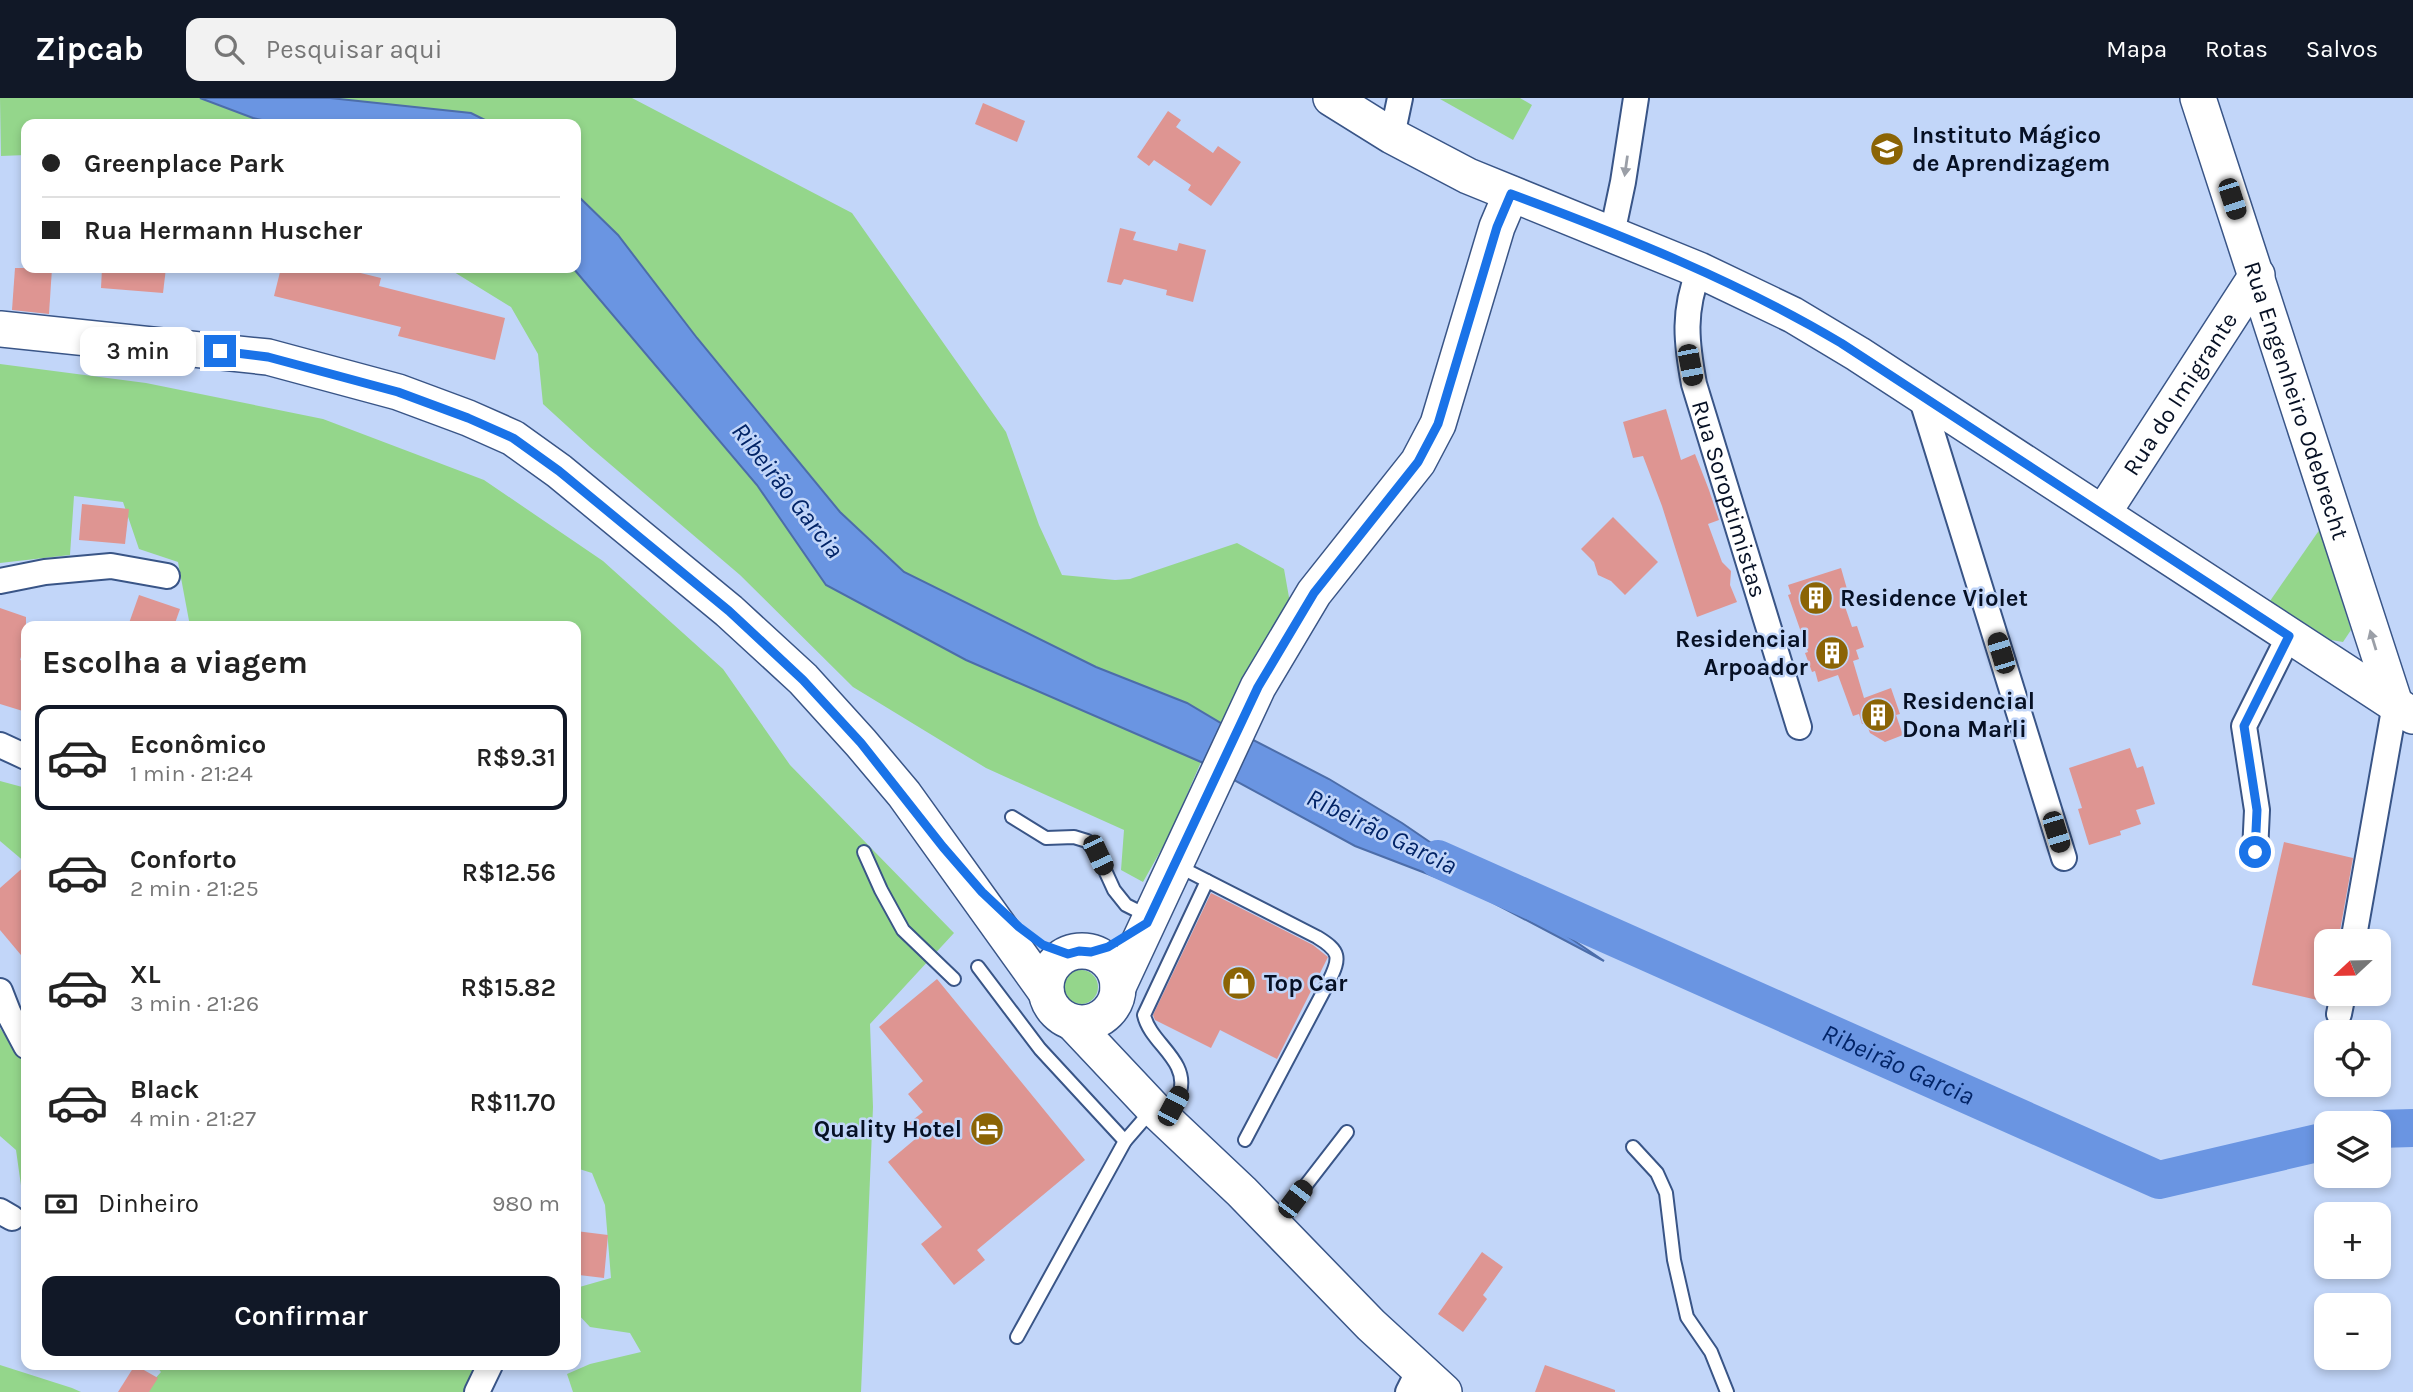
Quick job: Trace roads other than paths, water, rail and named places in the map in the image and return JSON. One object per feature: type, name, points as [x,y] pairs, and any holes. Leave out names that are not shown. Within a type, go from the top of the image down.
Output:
[{"type":"main road","points":[[1331,98],[1392,136],[1468,176],[1699,270],[1793,315],[1849,348],[2404,710]]},
{"type":"main road","name":"Rua Engenheiro Odebrecht","points":[[2198,98],[2404,710]]},
{"type":"main road","points":[[1072,1022],[1093,1022],[1102,1017],[1116,994],[1258,687],[1314,593],[1423,453],[1438,424],[1497,227],[1511,194]]},
{"type":"main road","name":"Rua do Imigrante","points":[[2103,513],[2257,275]]},
{"type":"main road","points":[[0,329],[268,357],[398,392],[513,438],[559,471],[729,611],[803,680],[861,743],[982,892],[1019,927],[1043,945],[1105,959],[1114,972],[1115,1029],[1126,1064],[1154,1108]]},
{"type":"main road","points":[[943,847],[1046,992],[1059,1015],[1072,1022],[1154,1108],[1275,1225],[1371,1325],[1423,1385]]},
{"type":"main road","points":[[1046,992],[1051,969],[1058,960],[1108,947],[1149,920]]},
{"type":"street","points":[[1392,136],[1400,98]]},
{"type":"street","points":[[1612,234],[1636,98]]},
{"type":"street","name":"Rua Soroptimistas","points":[[1699,270],[1691,290],[1687,313],[1687,345],[1694,384],[1800,727]]},
{"type":"street","points":[[1921,397],[2064,858]]},
{"type":"street","points":[[0,581],[45,572],[111,566],[167,576]]},
{"type":"street","points":[[2255,852],[2257,810],[2244,726],[2289,636]]},
{"type":"street","points":[[2356,929],[2404,710]]},
{"type":"street","points":[[0,745],[21,755]]},
{"type":"street","points":[[0,992],[21,1037]]},
{"type":"street","points":[[477,1392],[488,1370]]},
{"type":"lane","points":[[1012,817],[1046,838],[1074,837],[1087,841],[1098,855],[1115,890],[1126,905],[1149,920]]},
{"type":"lane","points":[[864,852],[903,930],[954,979]]},
{"type":"lane","points":[[1174,864],[1317,936],[1333,947],[1337,954],[1337,964],[1329,981],[1245,1140]]},
{"type":"lane","points":[[1017,1338],[1125,1141],[1154,1108],[1180,1093],[1180,1070],[1150,1031],[1144,1015],[1207,881]]},
{"type":"lane","points":[[978,967],[1040,1049],[1125,1141]]},
{"type":"lane","points":[[1275,1225],[1346,1132]]},
{"type":"lane","points":[[1633,1147],[1657,1173],[1666,1193],[1674,1259],[1687,1317],[1712,1352],[1727,1392]]},
{"type":"water","points":[[200,98],[330,98],[471,113],[483,119],[258,119]]},
{"type":"water","points":[[581,199],[618,235],[697,338],[840,512],[904,572],[1096,667],[1187,703],[1329,779],[1402,823],[1604,961],[1467,889],[1355,846],[1201,762],[966,660],[826,585],[757,485],[577,273],[581,273]]},
{"type":"waterway","name":"Ribeirão Garcia","points":[[1438,859],[2159,1180],[2314,1144]]},
{"type":"waterway","name":"Ribeirão Garcia","points":[[2391,1129],[2413,1128]]},
{"type":"place","name":"Instituto Mágico de Aprendizagem","points":[[1887,149]]},
{"type":"place","name":"Residence Violet","points":[[1816,598]]},
{"type":"place","name":"Residencial Arpoador","points":[[1832,653]]},
{"type":"place","name":"Residencial Dona Marli","points":[[1878,715]]},
{"type":"place","name":"Top Car","points":[[1239,983]]},
{"type":"place","name":"Quality Hotel","points":[[987,1129]]}]
